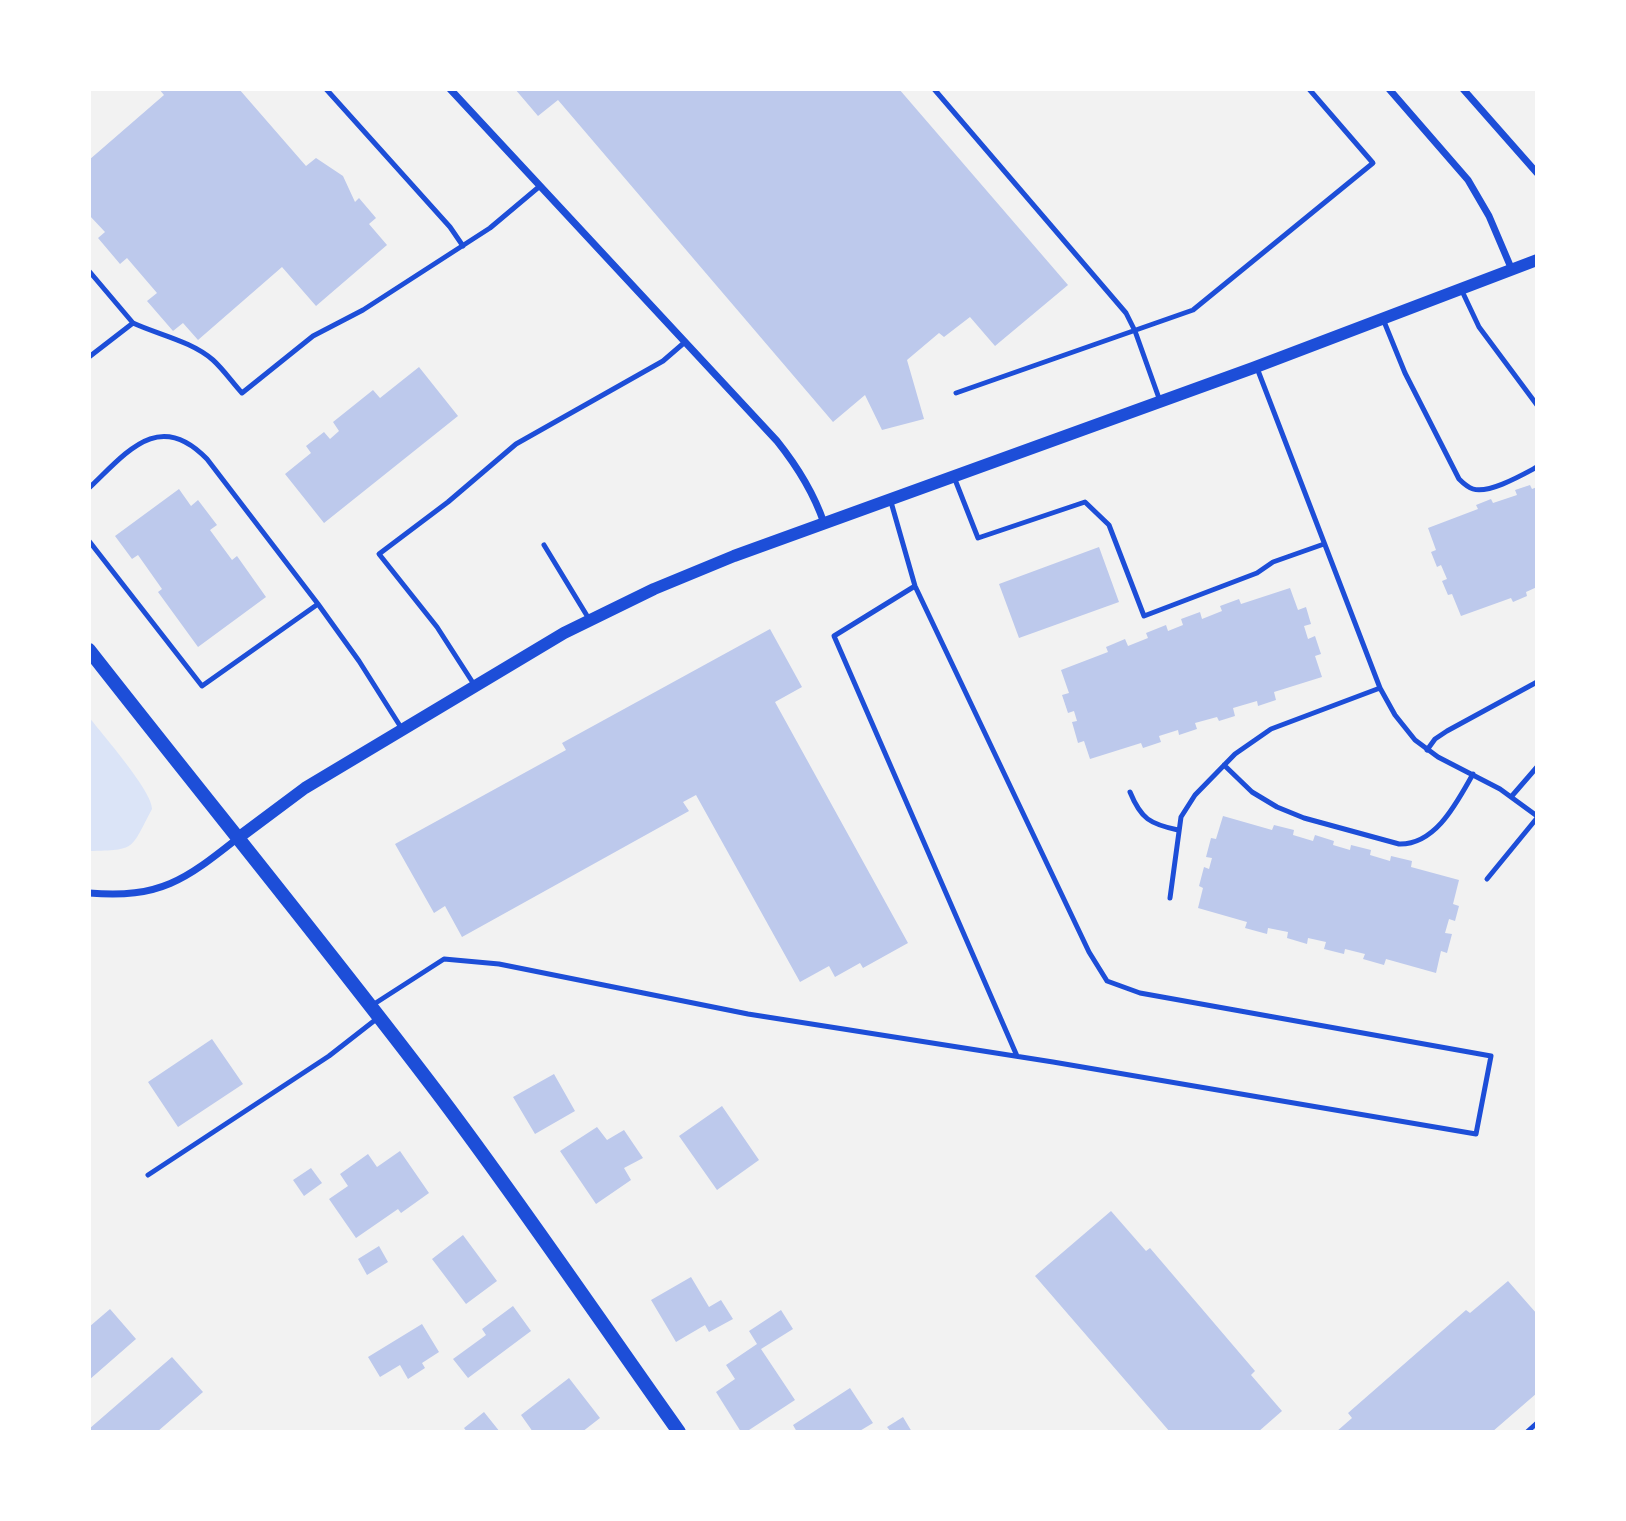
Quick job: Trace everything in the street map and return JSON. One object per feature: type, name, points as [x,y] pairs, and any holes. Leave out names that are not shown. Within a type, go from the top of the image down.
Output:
[{"type":"main road","points":[[89,650],[375,1012],[481,1152],[679,1432]]},
{"type":"street","points":[[450,89],[790,457],[815,497],[824,523]]},
{"type":"street","points":[[1388,89],[1468,180],[1489,216],[1511,271]]},
{"type":"street","points":[[1463,89],[1537,173]]},
{"type":"street","points":[[89,893],[137,893],[170,885],[197,871],[304,788],[402,729],[589,619],[709,565],[1257,366],[1537,260]]},
{"type":"lane","points":[[326,89],[450,227],[463,246]]},
{"type":"lane","points":[[934,89],[1126,313],[1160,401]]},
{"type":"lane","points":[[956,393],[1196,308],[1373,163],[1309,89]]},
{"type":"lane","points":[[89,271],[133,323],[185,343],[205,354],[242,393],[313,336],[363,310],[463,246],[512,211],[540,186]]},
{"type":"lane","points":[[1462,290],[1479,327],[1537,405]]},
{"type":"lane","points":[[1383,319],[1405,373],[1459,478],[1466,485],[1474,489],[1490,488],[1537,467]]},
{"type":"lane","points":[[89,357],[133,323]]},
{"type":"lane","points":[[475,686],[437,627],[379,554],[448,502],[516,444],[663,361],[685,342]]},
{"type":"lane","points":[[1257,366],[1380,688],[1406,730],[1427,750],[1511,797],[1537,817],[1487,880]]},
{"type":"lane","points":[[89,488],[122,456],[144,441],[156,437],[179,438],[190,443],[207,459],[318,604],[359,660],[402,729]]},
{"type":"lane","points":[[954,476],[978,538],[1085,502],[1109,525],[1144,616],[1257,573],[1273,562],[1324,544]]},
{"type":"lane","points":[[148,1175],[329,1056],[375,1012],[444,959],[499,964],[748,1014],[1017,1056],[1476,1134],[1492,1056],[1140,993],[1107,981],[1089,952],[915,586],[890,499]]},
{"type":"lane","points":[[89,541],[202,686],[318,604]]},
{"type":"lane","points":[[544,545],[589,619]]},
{"type":"lane","points":[[915,586],[834,635],[1017,1056]]},
{"type":"lane","points":[[1427,750],[1435,739],[1447,731],[1537,682]]},
{"type":"lane","points":[[1170,898],[1178,830],[1187,805],[1224,765],[1245,745],[1270,729],[1380,688]]},
{"type":"lane","points":[[1224,765],[1252,792],[1277,807],[1304,818],[1399,844],[1410,844],[1429,834],[1450,811],[1473,774]]},
{"type":"lane","points":[[1511,797],[1537,767]]},
{"type":"lane","points":[[1130,792],[1145,818],[1154,824],[1178,830]]},
{"type":"lane","points":[[1527,1432],[1537,1423]]},
{"type":"shaded area","points":[[89,717],[136,777],[152,809],[135,840],[116,850],[89,851]]},
{"type":"building","points":[[159,89],[239,89],[306,166],[316,158],[343,176],[355,202],[359,198],[376,218],[369,224],[387,245],[316,306],[282,267],[198,340],[183,323],[173,331],[147,301],[157,293],[127,258],[120,264],[98,238],[105,232],[89,215],[89,160],[164,95]]},
{"type":"building","points":[[515,89],[899,89],[1068,285],[995,346],[970,317],[944,337],[939,333],[907,360],[924,419],[882,430],[865,395],[833,422],[558,100],[538,116]]},
{"type":"building","points":[[419,367],[458,416],[324,523],[285,474],[311,453],[306,446],[324,432],[330,439],[339,431],[333,422],[373,390],[380,398]]},
{"type":"building","points":[[1530,485],[1532,489],[1537,487],[1537,587],[1526,592],[1527,596],[1513,602],[1511,598],[1461,616],[1452,594],[1448,595],[1442,581],[1447,579],[1441,565],[1437,567],[1431,552],[1436,550],[1428,528],[1478,509],[1476,505],[1491,499],[1493,503],[1517,495],[1515,490]]},
{"type":"building","points":[[179,489],[191,506],[198,500],[217,525],[210,530],[232,560],[237,556],[266,597],[198,647],[158,592],[162,589],[138,555],[132,559],[115,536]]},
{"type":"building","points":[[1099,547],[1119,602],[1019,638],[999,584]]},
{"type":"building","points":[[1290,588],[1298,610],[1306,607],[1311,624],[1304,626],[1308,639],[1315,636],[1321,654],[1315,656],[1322,677],[1274,692],[1276,700],[1258,706],[1257,701],[1233,708],[1235,716],[1219,721],[1217,717],[1195,723],[1197,729],[1179,735],[1178,730],[1159,736],[1161,742],[1143,748],[1141,743],[1090,759],[1084,741],[1078,743],[1072,722],[1077,721],[1074,711],[1068,713],[1062,695],[1069,693],[1061,670],[1108,652],[1106,647],[1125,639],[1128,646],[1148,638],[1146,633],[1166,625],[1168,631],[1183,625],[1181,619],[1200,612],[1202,619],[1222,611],[1220,606],[1239,599],[1241,604]]},
{"type":"building","points":[[770,629],[802,687],[775,702],[908,943],[863,968],[860,963],[835,977],[829,966],[800,982],[696,795],[683,802],[689,811],[462,937],[445,906],[434,913],[395,844],[566,750],[562,743]]},
{"type":"building","points":[[1223,816],[1272,830],[1274,825],[1294,830],[1293,835],[1313,841],[1315,835],[1334,841],[1333,845],[1350,850],[1351,845],[1371,850],[1370,855],[1390,861],[1391,856],[1412,861],[1411,867],[1459,880],[1453,904],[1459,906],[1455,921],[1449,919],[1445,933],[1452,934],[1447,953],[1441,951],[1436,973],[1386,959],[1384,965],[1363,959],[1365,954],[1345,949],[1344,954],[1324,949],[1326,942],[1308,938],[1307,944],[1287,938],[1288,932],[1268,928],[1267,934],[1245,928],[1247,922],[1198,908],[1203,888],[1199,886],[1204,867],[1209,869],[1212,858],[1206,857],[1211,838],[1216,839]]},
{"type":"building","points":[[212,1039],[243,1084],[178,1127],[148,1082]]},
{"type":"building","points":[[554,1074],[575,1111],[535,1134],[513,1097]]},
{"type":"building","points":[[722,1106],[759,1160],[717,1190],[679,1136]]},
{"type":"building","points":[[597,1127],[607,1140],[624,1130],[643,1158],[624,1168],[631,1180],[596,1204],[560,1151]]},
{"type":"building","points":[[400,1151],[429,1193],[401,1213],[398,1209],[356,1238],[329,1199],[348,1186],[340,1174],[368,1154],[377,1167]]},
{"type":"building","points":[[311,1168],[322,1183],[304,1196],[293,1180]]},
{"type":"building","points":[[1111,1211],[1146,1251],[1150,1248],[1255,1371],[1251,1375],[1282,1411],[1258,1432],[1170,1432],[1035,1276]]},
{"type":"building","points":[[463,1235],[497,1281],[466,1304],[432,1259]]},
{"type":"building","points":[[379,1246],[388,1262],[367,1275],[358,1259]]},
{"type":"building","points":[[691,1277],[709,1307],[721,1300],[733,1319],[709,1332],[705,1325],[676,1342],[651,1300]]},
{"type":"building","points":[[1508,1281],[1537,1314],[1537,1393],[1492,1432],[1336,1432],[1352,1418],[1348,1413],[1466,1310],[1470,1313]]},
{"type":"building","points":[[513,1306],[531,1331],[468,1378],[453,1359],[486,1335],[482,1329]]},
{"type":"building","points":[[110,1309],[136,1339],[89,1380],[89,1327]]},
{"type":"building","points":[[781,1310],[793,1329],[761,1349],[795,1400],[746,1432],[741,1432],[716,1392],[735,1379],[726,1365],[757,1344],[749,1331]]},
{"type":"building","points":[[422,1324],[439,1352],[422,1363],[425,1368],[408,1379],[400,1365],[380,1377],[368,1357]]},
{"type":"building","points":[[172,1357],[203,1392],[157,1432],[89,1432],[89,1429]]},
{"type":"building","points":[[569,1378],[600,1418],[582,1432],[533,1432],[521,1415]]},
{"type":"building","points":[[850,1388],[873,1423],[858,1432],[797,1432],[793,1425]]},
{"type":"building","points":[[484,1412],[500,1432],[467,1432],[464,1428]]},
{"type":"building","points":[[903,1417],[912,1432],[891,1432],[887,1427]]}]
